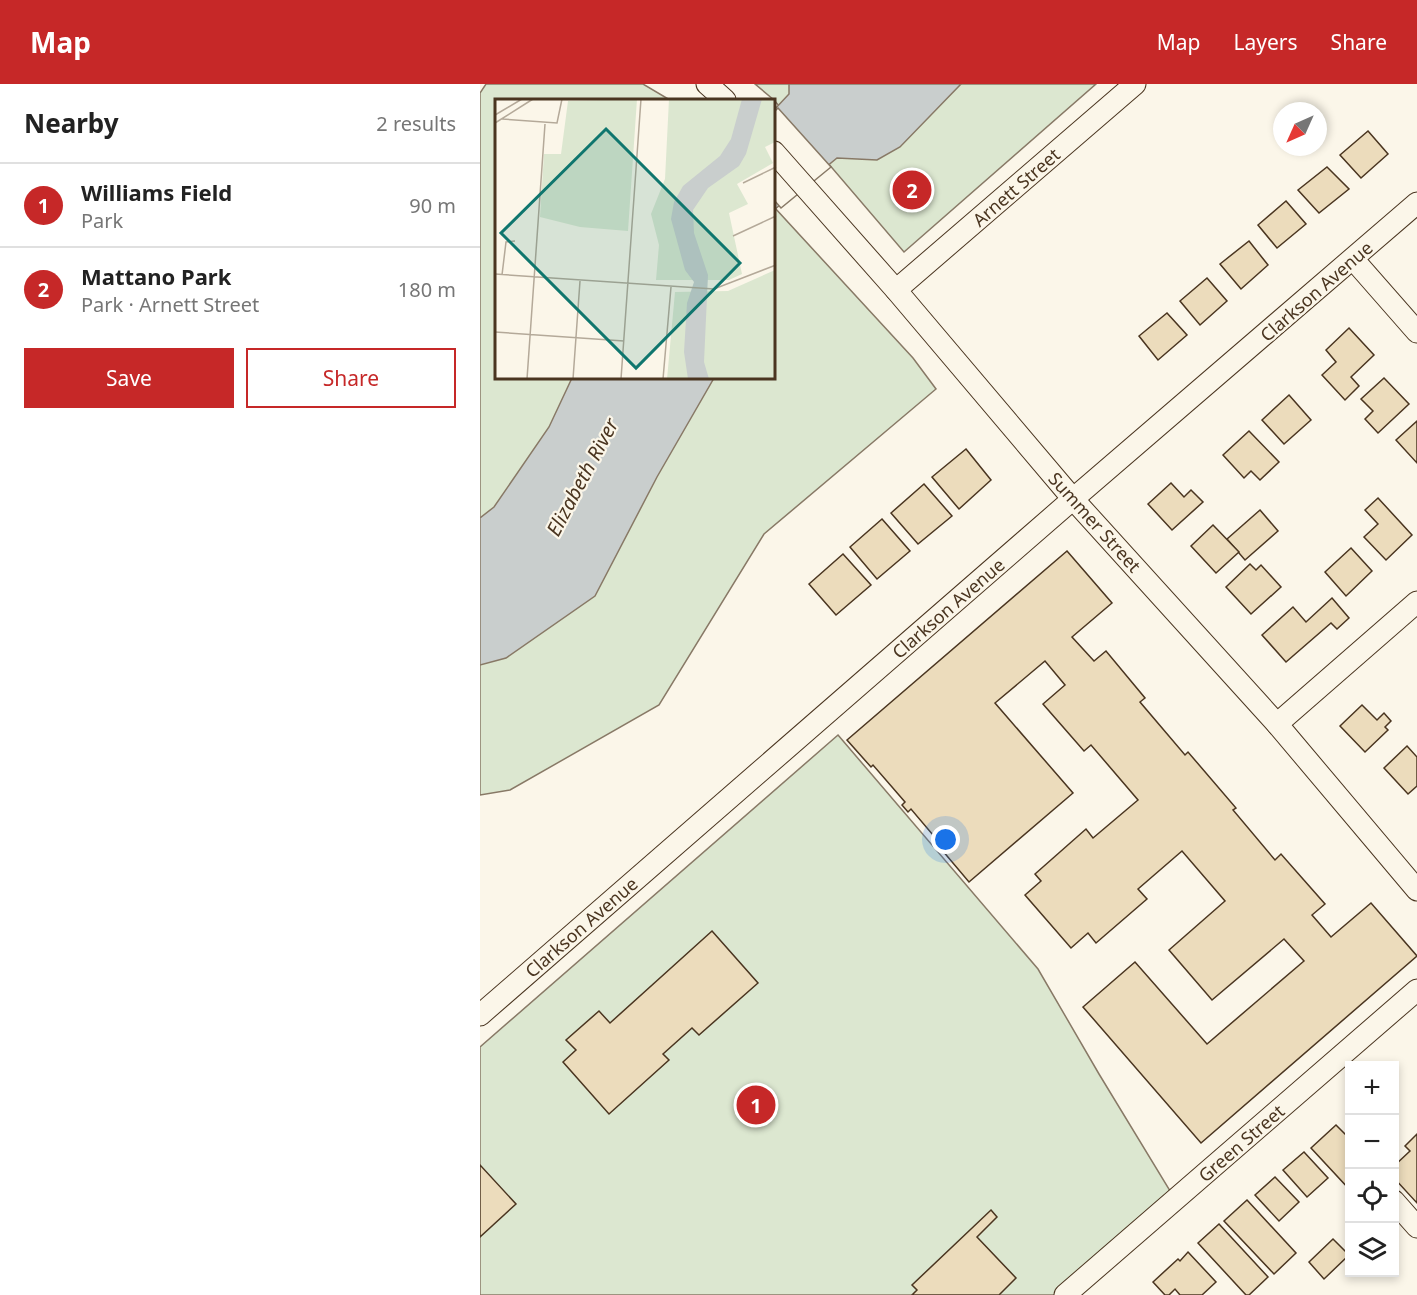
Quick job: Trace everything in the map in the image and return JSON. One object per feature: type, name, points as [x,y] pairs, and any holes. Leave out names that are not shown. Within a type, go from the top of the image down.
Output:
[{"type":"street","points":[[707,84],[724,99]]},
{"type":"street","name":"Arnett Street","points":[[896,290],[1135,84]]},
{"type":"street","name":"Summer Street","points":[[776,154],[896,290],[1073,499],[1277,724],[1417,890]]},
{"type":"street","name":"Clarkson Avenue","points":[[480,1015],[1417,203]]},
{"type":"street","points":[[1353,259],[1417,332]]},
{"type":"street","points":[[1277,724],[1417,602]]},
{"type":"street","name":"Green Street","points":[[1065,1295],[1417,990]]},
{"type":"street","points":[[1399,1206],[1417,1227]]},
{"type":"green space","points":[[486,84],[643,84],[668,99],[495,99],[495,380],[776,380],[776,209],[913,358],[936,389],[764,534],[659,705],[510,790],[480,795],[480,93]]},
{"type":"green space","points":[[755,84],[1096,84],[904,252],[776,102],[776,99],[773,99]]},
{"type":"green space","points":[[838,735],[1038,969],[1172,1194],[1056,1295],[480,1295],[480,1047]]},
{"type":"water","points":[[789,84],[961,84],[900,147],[877,160],[837,158],[776,208],[776,108],[789,94]]},
{"type":"water","name":"Elizabeth River","points":[[571,380],[713,380],[657,477],[595,596],[506,658],[480,665],[480,518],[494,507],[549,427]]},
{"type":"pier","points":[[778,108],[831,167],[781,208],[776,202],[776,110]]},
{"type":"building","points":[[1368,131],[1388,154],[1361,178],[1340,155]]},
{"type":"building","points":[[1327,167],[1349,189],[1319,213],[1298,190]]},
{"type":"building","points":[[1286,201],[1306,224],[1277,248],[1258,225]]},
{"type":"building","points":[[1249,241],[1268,265],[1241,289],[1220,264]]},
{"type":"building","points":[[1207,278],[1227,301],[1200,325],[1180,301]]},
{"type":"building","points":[[1167,313],[1187,335],[1158,360],[1139,336]]},
{"type":"building","points":[[1349,328],[1374,355],[1351,377],[1359,386],[1345,400],[1322,375],[1336,362],[1326,350]]},
{"type":"building","points":[[1384,378],[1409,404],[1378,433],[1365,419],[1373,411],[1361,399]]},
{"type":"building","points":[[1289,395],[1311,420],[1284,444],[1262,420]]},
{"type":"building","points":[[1417,421],[1417,463],[1396,440]]},
{"type":"building","points":[[1249,431],[1279,462],[1260,480],[1251,471],[1244,478],[1223,455]]},
{"type":"building","points":[[966,449],[991,480],[959,509],[932,477]]},
{"type":"building","points":[[1171,483],[1184,497],[1191,490],[1203,502],[1172,530],[1148,504]]},
{"type":"building","points":[[924,484],[952,516],[918,544],[891,513]]},
{"type":"building","points":[[1378,498],[1412,535],[1386,560],[1364,537],[1378,524],[1365,510]]},
{"type":"building","points":[[1260,510],[1278,531],[1245,560],[1227,539]]},
{"type":"building","points":[[882,519],[910,551],[877,579],[850,547]]},
{"type":"building","points":[[1213,525],[1239,552],[1216,573],[1191,546]]},
{"type":"building","points":[[1351,548],[1372,571],[1346,596],[1325,572]]},
{"type":"building","points":[[1067,551],[1112,603],[1072,637],[1094,661],[1106,651],[1145,698],[1140,702],[1185,755],[1188,752],[1236,808],[1233,810],[1275,860],[1281,854],[1325,904],[1312,915],[1331,937],[1371,903],[1417,956],[1201,1143],[1083,1007],[1135,962],[1207,1044],[1304,961],[1284,939],[1212,1000],[1169,950],[1225,901],[1182,851],[1138,889],[1147,899],[1096,943],[1088,933],[1071,948],[1025,895],[1041,881],[1035,874],[1086,829],[1093,838],[1138,800],[1091,745],[1084,751],[1043,704],[1065,685],[1045,661],[995,703],[1073,793],[969,882],[911,809],[908,812],[902,805],[905,802],[873,765],[871,767],[847,740]]},
{"type":"building","points":[[843,554],[871,585],[836,615],[809,584]]},
{"type":"building","points":[[1250,564],[1256,570],[1261,565],[1281,587],[1251,614],[1226,587]]},
{"type":"building","points":[[1332,598],[1349,618],[1337,629],[1331,623],[1286,662],[1262,635],[1293,607],[1306,622]]},
{"type":"building","points":[[1362,705],[1377,720],[1384,713],[1391,721],[1385,727],[1388,730],[1365,752],[1340,726]]},
{"type":"building","points":[[1407,746],[1417,757],[1417,786],[1408,794],[1384,768]]},
{"type":"building","points":[[712,931],[758,983],[699,1035],[692,1028],[663,1054],[669,1060],[609,1114],[563,1062],[576,1050],[566,1040],[599,1011],[610,1023]]},
{"type":"building","points":[[1336,1125],[1345,1134],[1345,1185],[1311,1148]]},
{"type":"building","points":[[1417,1134],[1417,1203],[1399,1183],[1399,1161],[1410,1151],[1405,1146]]},
{"type":"building","points":[[1304,1152],[1328,1178],[1307,1197],[1283,1170]]},
{"type":"building","points":[[480,1165],[516,1204],[480,1237]]},
{"type":"building","points":[[1275,1177],[1299,1202],[1279,1221],[1255,1195]]},
{"type":"building","points":[[1247,1200],[1296,1253],[1274,1274],[1224,1221]]},
{"type":"building","points":[[991,1210],[997,1217],[977,1237],[1016,1278],[999,1295],[912,1295],[917,1290],[912,1285]]},
{"type":"building","points":[[1219,1224],[1268,1277],[1249,1295],[1246,1295],[1198,1243]]},
{"type":"building","points":[[1333,1239],[1345,1251],[1345,1259],[1324,1279],[1309,1262]]},
{"type":"building","points":[[1188,1252],[1216,1282],[1202,1295],[1180,1295],[1175,1289],[1169,1295],[1165,1295],[1153,1282]]},
{"type":"place","name":"Mattano Park","points":[[912,190]]},
{"type":"place","name":"Williams Field","points":[[756,1105]]}]
